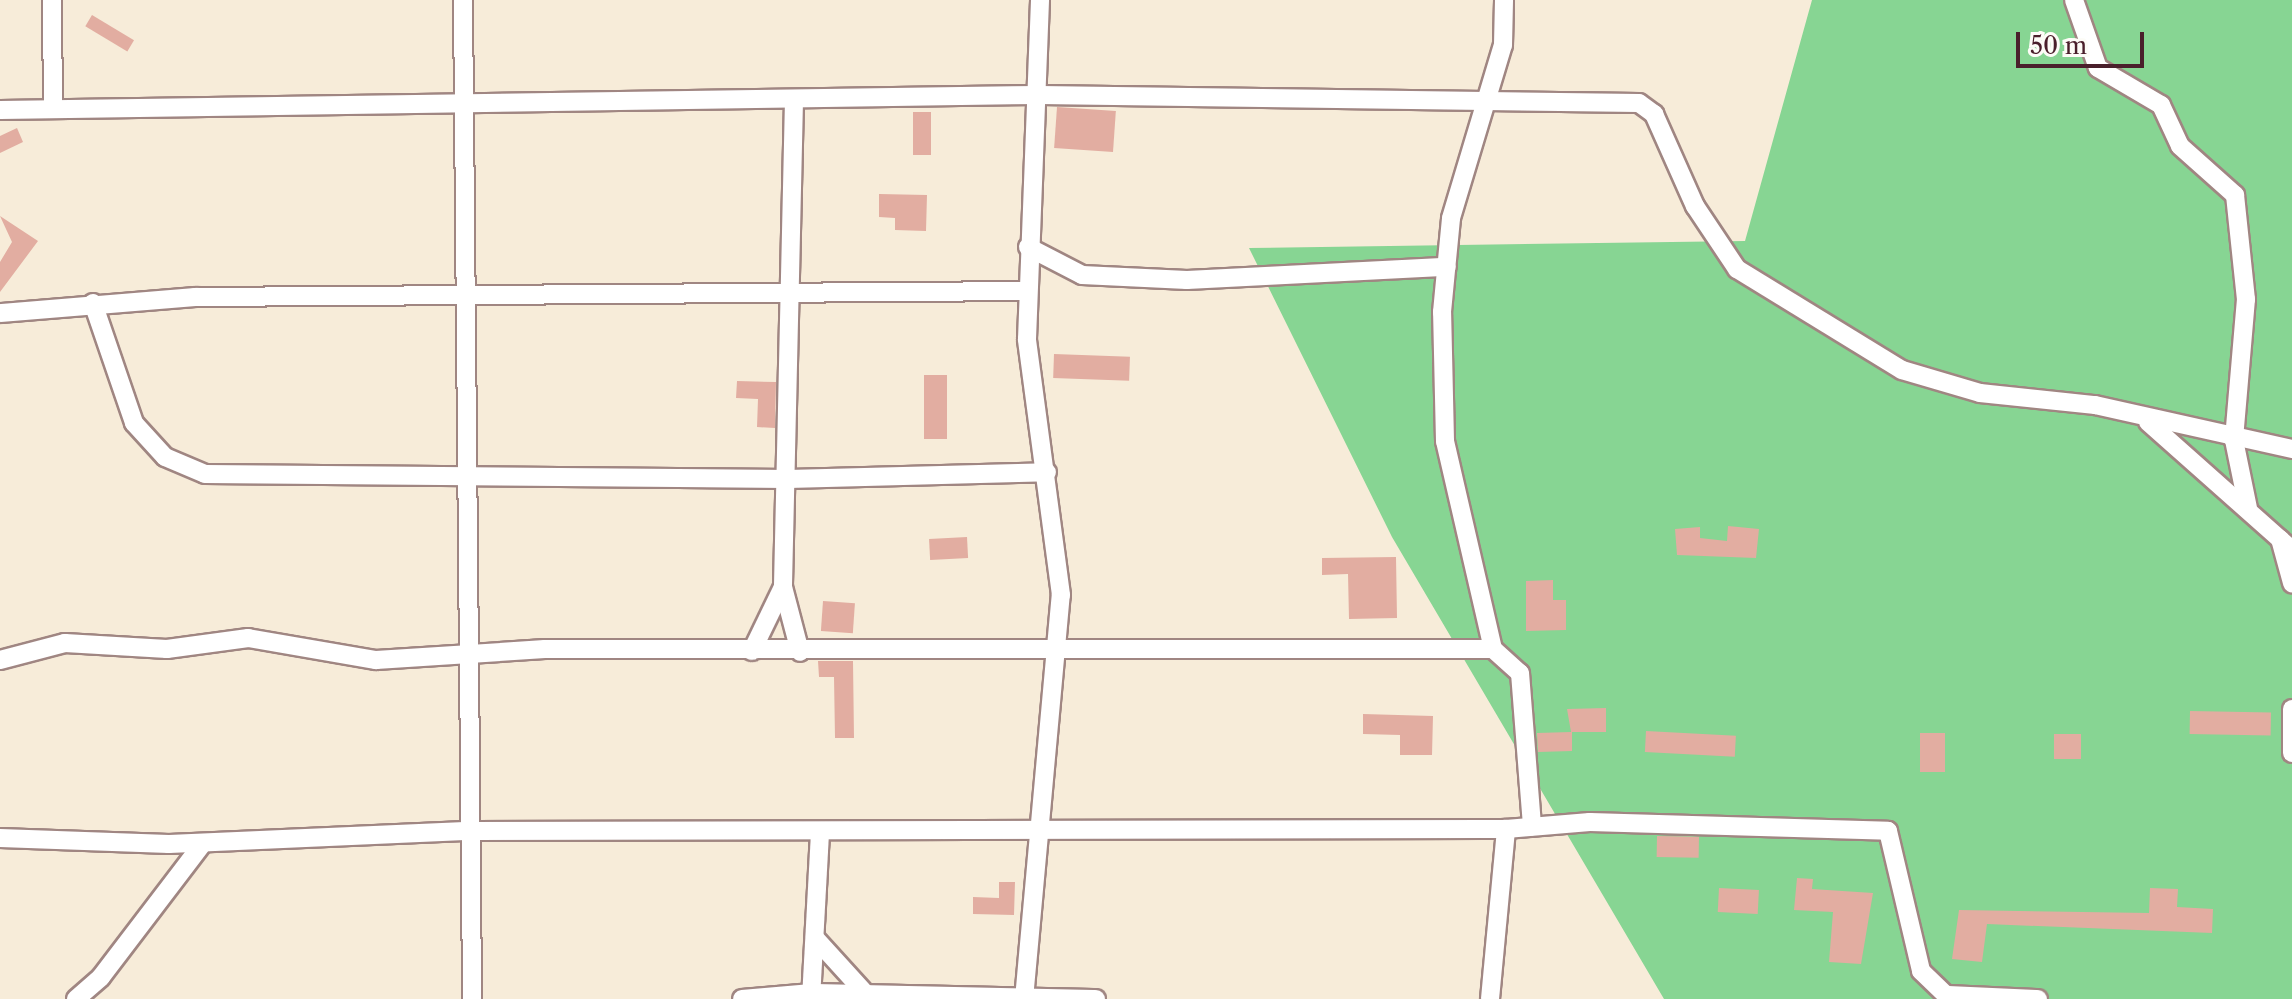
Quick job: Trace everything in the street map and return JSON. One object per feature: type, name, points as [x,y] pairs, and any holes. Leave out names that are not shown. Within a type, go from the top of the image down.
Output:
[{"type":"street","points":[[52,0],[53,108]]},
{"type":"street","points":[[463,0],[461,102],[467,293],[472,999]]},
{"type":"street","points":[[1024,998],[1037,828],[1060,654],[1061,595],[1026,291],[1040,95],[1040,0]]},
{"type":"street","points":[[1504,0],[1503,45],[1488,101],[1466,156],[1447,267],[1445,441],[1493,649],[1520,673],[1532,827]]},
{"type":"street","points":[[2074,0],[2098,68],[2161,105],[2180,146],[2235,195],[2246,299],[2234,440],[2248,508]]},
{"type":"street","points":[[0,110],[1040,95],[1647,105],[1705,225],[1752,280],[1921,378],[1980,393],[2095,405],[2148,422],[2292,449]]},
{"type":"street","points":[[794,100],[785,293],[788,479],[783,587],[800,652]]},
{"type":"street","points":[[1028,247],[1082,275],[1187,280],[1447,267]]},
{"type":"street","points":[[0,313],[93,303],[467,293],[1026,291]]},
{"type":"street","points":[[93,303],[134,423],[183,470],[788,479],[1047,472]]},
{"type":"street","points":[[2148,422],[2286,545],[2292,583]]},
{"type":"street","points":[[752,651],[783,587]]},
{"type":"street","points":[[0,660],[65,643],[167,649],[248,638],[376,660],[545,649],[1060,654],[1493,649]]},
{"type":"street","points":[[2292,709],[2292,753]]},
{"type":"street","points":[[0,838],[203,843],[471,831],[1506,829],[1694,823],[1888,831],[1921,971],[1946,995],[2038,999]]},
{"type":"street","points":[[1490,999],[1506,829]]},
{"type":"street","points":[[812,996],[820,831]]},
{"type":"street","points":[[76,999],[101,977],[203,843]]},
{"type":"street","points":[[815,938],[866,994]]},
{"type":"street","points":[[742,999],[866,994],[1096,999]]},
{"type":"green space","points":[[1812,0],[2292,0],[2292,999],[1664,999],[1392,537],[1249,248],[1745,241]]},
{"type":"building","points":[[92,15],[134,40],[127,51],[85,26]]},
{"type":"building","points":[[1057,107],[1116,111],[1113,152],[1054,148]]},
{"type":"building","points":[[913,112],[931,112],[931,155],[913,155]]},
{"type":"building","points":[[17,128],[23,142],[0,153],[0,136]]},
{"type":"building","points":[[879,194],[927,195],[926,231],[895,230],[895,218],[879,217]]},
{"type":"building","points":[[0,216],[38,241],[0,292],[0,262],[12,242]]},
{"type":"building","points":[[1054,354],[1130,357],[1129,381],[1053,378]]},
{"type":"building","points":[[924,375],[947,375],[947,439],[924,439]]},
{"type":"building","points":[[737,381],[776,382],[775,428],[757,427],[758,399],[736,398]]},
{"type":"building","points":[[1728,526],[1759,529],[1756,558],[1677,555],[1675,529],[1700,527],[1700,538],[1727,541]]},
{"type":"building","points":[[967,537],[968,558],[930,560],[929,539]]},
{"type":"building","points":[[1396,557],[1397,618],[1349,619],[1348,574],[1322,575],[1322,558]]},
{"type":"building","points":[[1553,580],[1553,600],[1566,600],[1566,630],[1526,631],[1526,581]]},
{"type":"building","points":[[823,601],[855,603],[853,633],[821,631]]},
{"type":"building","points":[[818,661],[853,661],[854,738],[835,738],[834,677],[819,677]]},
{"type":"building","points":[[1606,708],[1606,732],[1572,732],[1572,751],[1538,752],[1537,733],[1571,732],[1567,709]]},
{"type":"building","points":[[2190,711],[2271,712],[2271,735],[2190,734]]},
{"type":"building","points":[[1363,714],[1433,716],[1432,755],[1400,755],[1400,735],[1363,734]]},
{"type":"building","points":[[1646,731],[1736,736],[1735,757],[1645,752]]},
{"type":"building","points":[[1920,733],[1945,733],[1945,772],[1920,772]]},
{"type":"building","points":[[2054,734],[2081,734],[2081,759],[2054,759]]},
{"type":"building","points":[[1657,836],[1699,837],[1699,858],[1657,857]]},
{"type":"building","points":[[1797,878],[1813,879],[1812,889],[1873,893],[1861,964],[1829,962],[1833,912],[1794,910]]},
{"type":"building","points":[[999,882],[1015,882],[1014,915],[973,914],[973,897],[999,898]]},
{"type":"building","points":[[1719,888],[1759,890],[1758,914],[1718,912]]},
{"type":"building","points":[[2150,888],[2178,889],[2177,907],[2213,909],[2212,933],[1987,924],[1982,962],[1952,959],[1959,910],[2149,913]]}]
